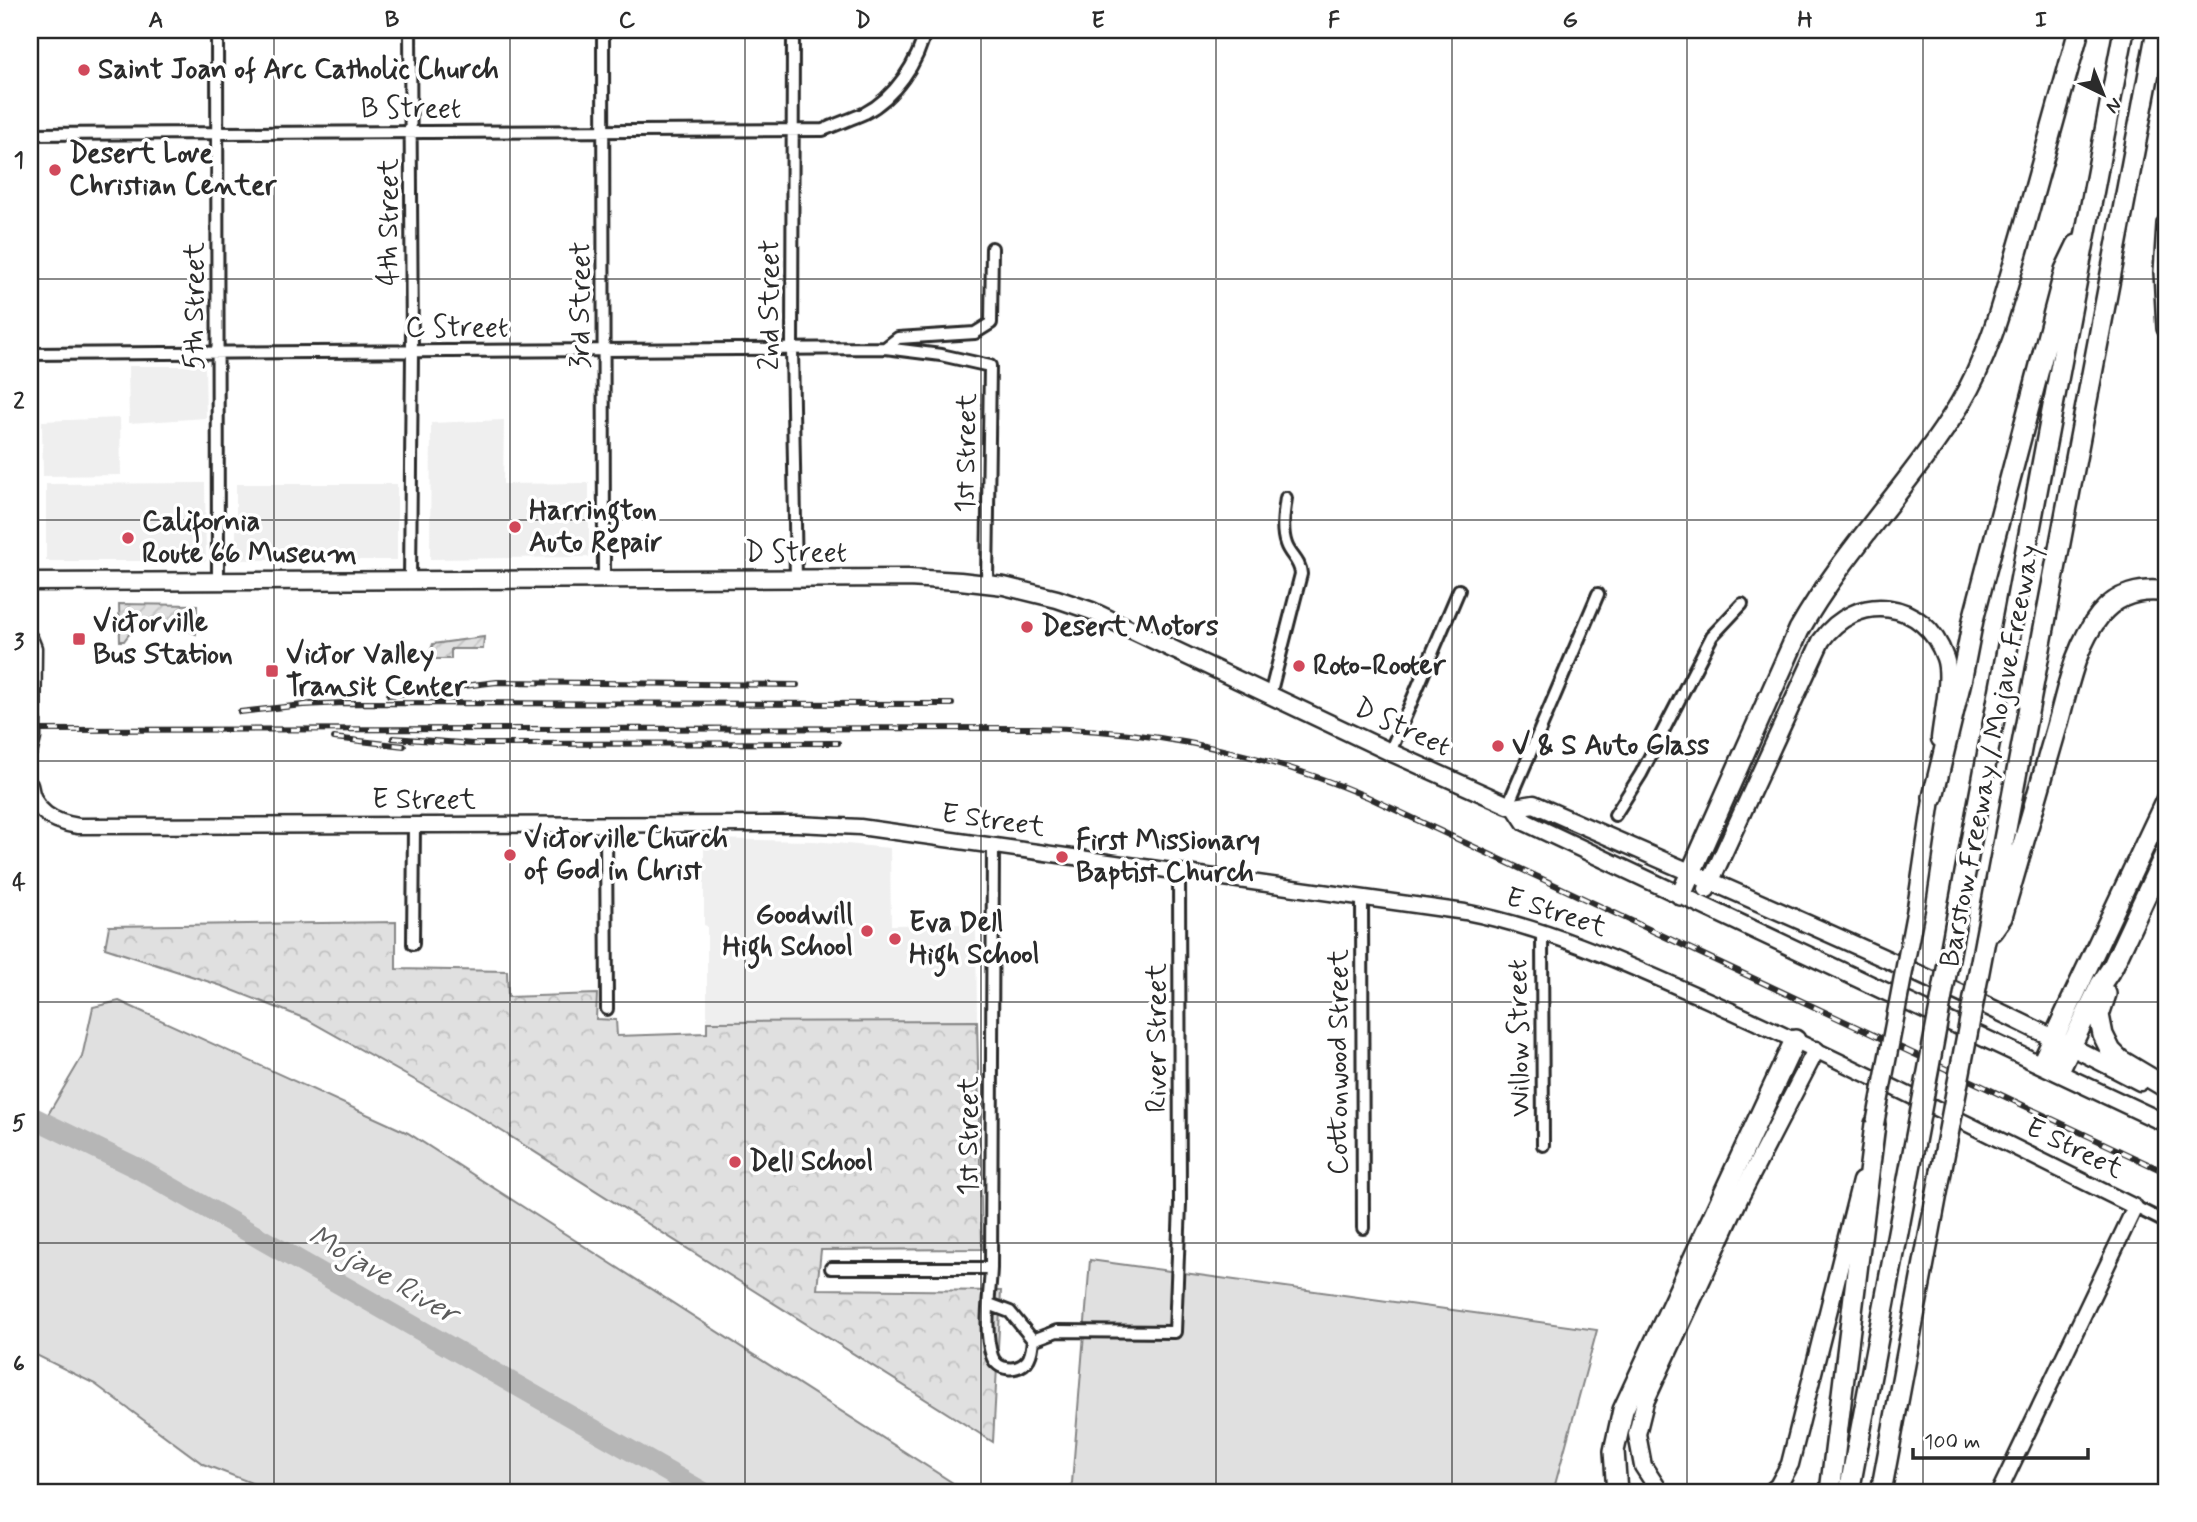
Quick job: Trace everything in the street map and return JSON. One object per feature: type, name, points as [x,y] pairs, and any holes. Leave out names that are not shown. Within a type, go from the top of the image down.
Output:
[{"type":"highway","points":[[1681,895],[1799,630],[1822,593],[1897,494],[1960,404],[1982,362],[2001,307],[2079,30]]},
{"type":"highway","name":"Barstow Freeway / Mojave Freeway","points":[[1849,1492],[2124,30]]},
{"type":"highway","name":"Barstow Freeway / Mojave Freeway","points":[[1881,1492],[2157,30]]},
{"type":"highway","points":[[2167,224],[2164,272],[2167,328]]},
{"type":"highway","points":[[1933,797],[1973,620],[2065,270],[2087,226]]},
{"type":"highway","points":[[1985,940],[2002,917],[2070,684],[2088,632],[2106,609],[2124,596],[2148,590],[2167,592]]},
{"type":"highway","points":[[2050,1067],[2167,798]]},
{"type":"highway","points":[[2062,1042],[2113,966],[2167,850]]},
{"type":"highway","points":[[2113,966],[2099,1016],[2107,1044],[2120,1060],[2167,1088]]},
{"type":"highway","points":[[1617,1492],[1614,1451],[1623,1410],[1795,1040]]},
{"type":"highway","points":[[1830,1492],[1873,1134]]},
{"type":"main road","name":"D Street","points":[[30,582],[908,578],[988,583],[1038,593],[1092,611],[1511,806],[1525,822],[2167,1124]]},
{"type":"main road","points":[[1701,904],[1821,641],[1830,628],[1862,609],[1879,607],[1911,615],[1928,629],[1945,658],[1947,673],[1933,797],[1916,908],[1873,1134],[1790,1464],[1778,1486],[1771,1492]]},
{"type":"main road","name":"D Street","points":[[1511,806],[1534,804],[1870,951],[2062,1042],[2167,1096]]},
{"type":"main road","points":[[1660,1492],[1643,1466],[1637,1434],[1646,1402],[1740,1197],[1816,1050]]},
{"type":"street","name":"5th Street","points":[[217,30],[218,581]]},
{"type":"street","name":"4th Street","points":[[410,30],[410,581]]},
{"type":"street","name":"3rd Street","points":[[603,30],[604,581]]},
{"type":"street","name":"2nd Street","points":[[793,30],[792,349],[796,580]]},
{"type":"street","name":"B Street","points":[[30,134],[823,130],[867,111],[896,87],[921,49],[925,30]]},
{"type":"street","points":[[885,348],[898,338],[975,333],[991,323],[992,248]]},
{"type":"street","name":"C Street","points":[[30,354],[885,348]]},
{"type":"street","name":"1st Street","points":[[885,348],[941,355],[990,366],[988,583]]},
{"type":"street","points":[[1270,695],[1301,574],[1300,565],[1286,544],[1283,522],[1286,498]]},
{"type":"street","points":[[1390,752],[1459,590]]},
{"type":"street","points":[[1511,806],[1598,594]]},
{"type":"street","points":[[1615,815],[1641,774],[1712,636],[1742,604]]},
{"type":"street","points":[[30,638],[34,648],[33,738],[30,750]]},
{"type":"street","name":"E Street","points":[[30,785],[40,810],[57,822],[78,826],[830,825],[1489,916],[1542,931],[1595,951],[1795,1040],[2167,1223]]},
{"type":"street","points":[[413,944],[414,824]]},
{"type":"street","points":[[606,824],[607,1009]]},
{"type":"street","name":"1st Street","points":[[993,846],[989,1304],[992,1358],[1002,1367],[1013,1370],[1026,1363],[1031,1355],[1033,1340]]},
{"type":"street","name":"River Street","points":[[1033,1340],[1057,1331],[1175,1332],[1180,1204],[1179,872]]},
{"type":"street","name":"Cottonwood Street","points":[[1362,897],[1363,1228]]},
{"type":"street","name":"Willow Street","points":[[1542,931],[1544,1145]]},
{"type":"street","points":[[1999,1492],[2135,1207]]},
{"type":"street","points":[[831,1268],[991,1268]]},
{"type":"street","points":[[989,1304],[1010,1312],[1033,1340]]},
{"type":"shaded area","points":[[128,366],[205,366],[206,418],[129,423]]},
{"type":"shaded area","points":[[120,418],[121,475],[43,476],[42,421]]},
{"type":"shaded area","points":[[504,420],[503,484],[589,483],[589,557],[430,559],[431,423]]},
{"type":"shaded area","points":[[205,483],[206,561],[46,561],[46,484]]},
{"type":"shaded area","points":[[236,484],[397,484],[397,560],[236,560]]},
{"type":"shaded area","points":[[704,839],[814,841],[890,848],[891,925],[976,924],[977,1021],[707,1022]]},
{"type":"green space","points":[[119,604],[197,605],[196,634],[157,620],[141,624],[124,641],[120,641]]},
{"type":"green space","points":[[484,637],[483,649],[451,649],[451,659],[436,659],[430,652],[433,644]]},
{"type":"green space","points":[[396,922],[396,969],[507,971],[508,997],[597,994],[596,1019],[616,1020],[617,1036],[707,1033],[707,1022],[977,1021],[982,1249],[821,1250],[817,1289],[1001,1291],[993,1442],[470,1111],[306,1019],[222,986],[105,948],[109,926]]},
{"type":"green space","points":[[119,1001],[408,1133],[967,1492],[275,1492],[203,1464],[95,1384],[30,1352],[30,1145],[82,1057],[93,1007]]},
{"type":"green space","points":[[1090,1260],[1597,1330],[1553,1492],[1066,1492],[1072,1483]]},
{"type":"waterway","name":"Mojave River","points":[[30,1116],[139,1169],[703,1492]]},
{"type":"railway","points":[[389,695],[497,682],[797,685]]},
{"type":"railway","points":[[240,712],[312,704]]},
{"type":"railway","points":[[304,705],[952,704]]},
{"type":"railway","points":[[30,730],[1032,728],[1119,733],[1203,746],[1286,767],[1368,797],[2167,1173]]},
{"type":"railway","points":[[334,738],[404,746]]},
{"type":"railway","points":[[393,738],[474,744],[838,743]]},
{"type":"place","name":"Saint Joan of Arc Catholic Church","points":[[84,70]]},
{"type":"place","name":"Desert Love Christian Center","points":[[55,170]]},
{"type":"place","name":"Harrington Auto Repair","points":[[515,527]]},
{"type":"place","name":"California Route 66 Museum","points":[[128,538]]},
{"type":"place","name":"Desert Motors","points":[[1027,627]]},
{"type":"place","name":"Victorville Bus Station","points":[[79,639]]},
{"type":"place","name":"Roto-Rooter","points":[[1299,666]]},
{"type":"place","name":"Victor Valley Transit Center","points":[[272,671]]},
{"type":"place","name":"V & S Auto Glass","points":[[1498,746]]},
{"type":"place","name":"Victorville Church of God in Christ","points":[[510,855]]},
{"type":"place","name":"First Missionary Baptist Church","points":[[1062,857]]},
{"type":"place","name":"Goodwill High School","points":[[867,931]]},
{"type":"place","name":"Eva Dell High School","points":[[895,939]]},
{"type":"place","name":"Dell School","points":[[735,1162]]}]
